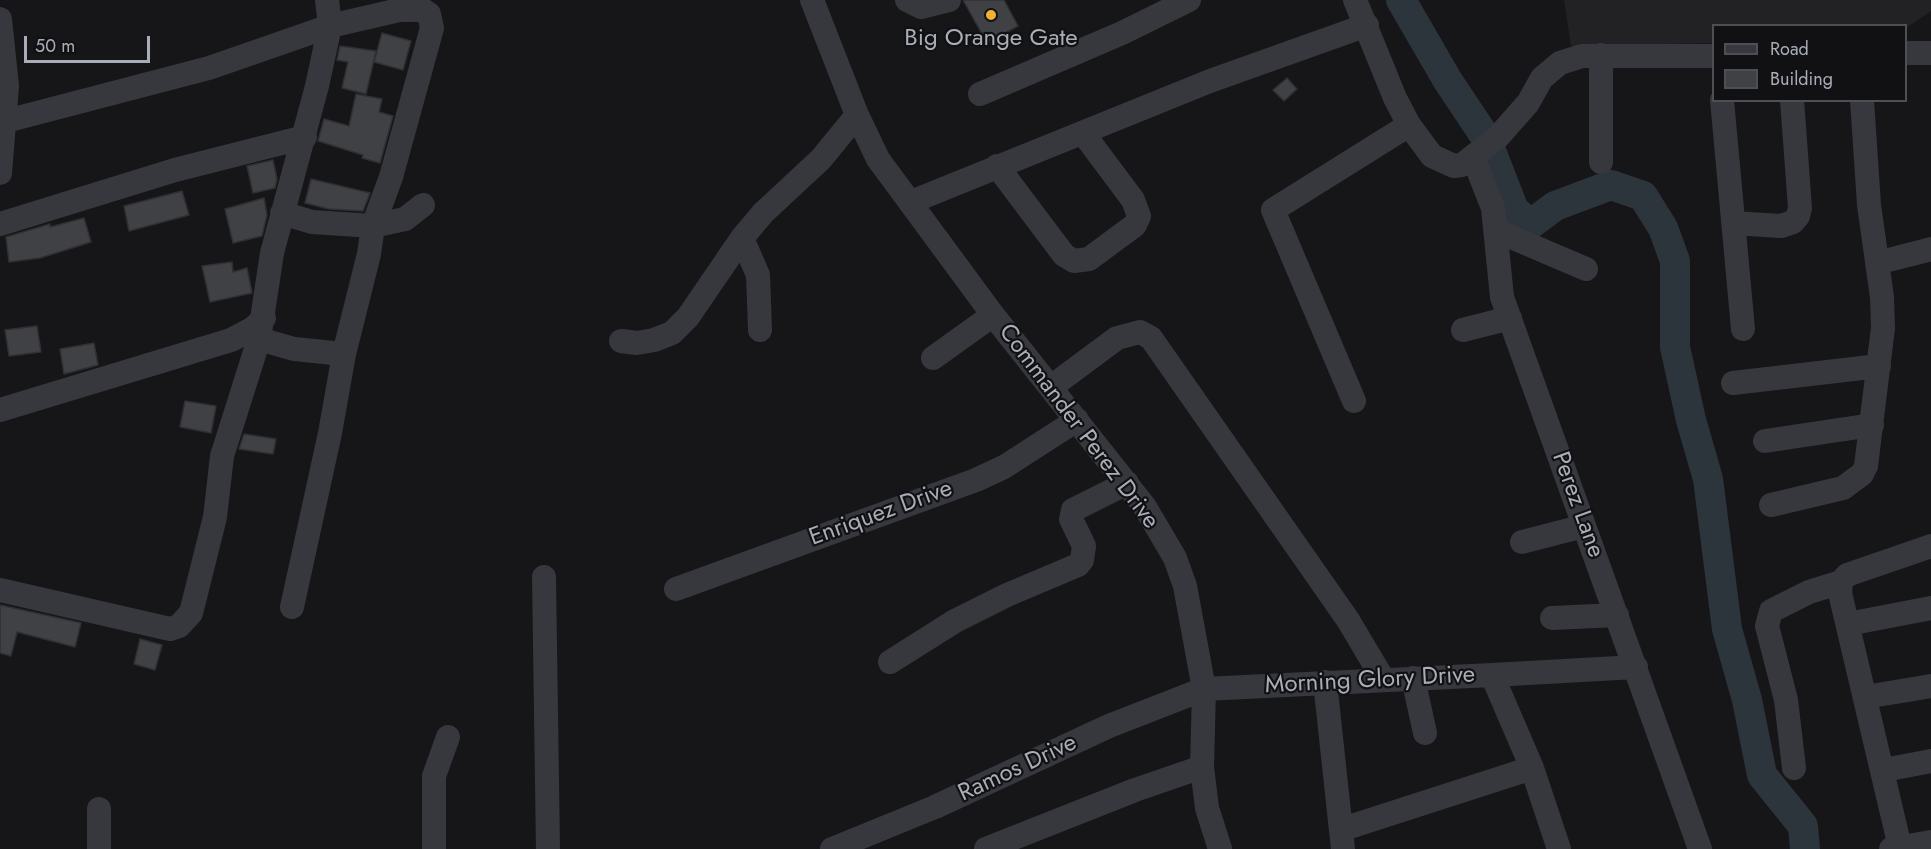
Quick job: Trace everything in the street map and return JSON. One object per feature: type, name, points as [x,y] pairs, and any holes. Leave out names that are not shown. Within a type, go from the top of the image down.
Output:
[{"type":"street","points":[[0,590],[39,597],[147,626],[170,629],[185,621],[196,599],[213,526],[222,456],[261,329],[272,253],[305,137],[330,26],[327,0]]},
{"type":"street","name":"Commander Perez Drive","points":[[812,0],[857,115],[878,159],[993,315],[1145,507],[1178,567],[1185,586],[1204,689],[1202,767],[1207,808],[1220,849]]},
{"type":"street","points":[[908,0],[921,7],[949,0]]},
{"type":"street","points":[[980,94],[1122,33],[1189,0]]},
{"type":"street","points":[[1355,0],[1395,98],[1409,125],[1422,145],[1443,163],[1462,165],[1498,137],[1528,103],[1542,78],[1560,63],[1582,56],[1601,55],[1712,56]]},
{"type":"street","points":[[6,121],[209,68],[330,26],[412,8],[429,14],[432,28],[425,56],[391,177],[373,226],[364,277],[344,354],[292,607]]},
{"type":"street","points":[[0,19],[7,86],[6,121],[0,172]]},
{"type":"street","points":[[911,202],[1210,81],[1367,25]]},
{"type":"street","points":[[1907,53],[1931,53]]},
{"type":"street","points":[[1601,55],[1601,162]]},
{"type":"street","points":[[1722,102],[1743,329]]},
{"type":"street","points":[[1733,223],[1781,226],[1793,222],[1798,216],[1800,208],[1792,102]]},
{"type":"street","points":[[1771,505],[1842,488],[1854,481],[1866,466],[1883,328],[1869,205],[1862,102]]},
{"type":"street","points":[[621,341],[637,343],[672,333],[688,317],[742,238],[763,213],[821,159],[857,115]]},
{"type":"street","points":[[1354,402],[1273,210],[1409,125]]},
{"type":"street","points":[[997,166],[1064,255],[1074,261],[1089,259],[1135,225],[1139,216],[1133,200],[1083,133]]},
{"type":"street","points":[[0,224],[175,170],[305,137]]},
{"type":"street","name":"Perez Lane","points":[[1476,154],[1493,208],[1497,231],[1500,282],[1510,318],[1700,849]]},
{"type":"street","points":[[282,213],[312,222],[373,226],[405,219],[423,205]]},
{"type":"street","points":[[1497,231],[1586,269]]},
{"type":"street","points":[[742,238],[758,275],[760,330]]},
{"type":"street","points":[[1877,263],[1931,249]]},
{"type":"street","points":[[933,358],[993,315]]},
{"type":"street","points":[[1462,330],[1510,318]]},
{"type":"street","points":[[0,410],[231,340],[252,329],[261,329],[294,348],[344,354]]},
{"type":"street","points":[[1051,387],[1117,338],[1140,332],[1151,338],[1348,620],[1383,679]]},
{"type":"street","points":[[1733,383],[1879,366]]},
{"type":"street","name":"Enriquez Drive","points":[[676,589],[976,480],[1004,467],[1077,420]]},
{"type":"street","points":[[1766,441],[1872,425]]},
{"type":"street","points":[[890,662],[955,621],[1007,595],[1078,565],[1082,560],[1084,546],[1071,519],[1073,510],[1127,483]]},
{"type":"street","points":[[1522,542],[1584,526]]},
{"type":"street","points":[[1794,768],[1786,700],[1767,626],[1771,611],[1809,592],[1840,582],[1847,575],[1931,546]]},
{"type":"street","points":[[544,577],[548,849]]},
{"type":"street","points":[[1840,582],[1840,593],[1884,770],[1895,848],[1931,842]]},
{"type":"street","points":[[1848,624],[1931,608]]},
{"type":"street","points":[[1552,618],[1617,615]]},
{"type":"street","points":[[1492,675],[1636,668]]},
{"type":"street","name":"Morning Glory Drive","points":[[1204,689],[1492,675],[1532,768],[1559,849]]},
{"type":"street","points":[[1413,678],[1425,734]]},
{"type":"street","points":[[1325,682],[1343,839],[1532,768]]},
{"type":"street","points":[[1865,697],[1931,686]]},
{"type":"street","name":"Ramos Drive","points":[[832,849],[956,798],[1108,726],[1204,689]]},
{"type":"street","points":[[434,849],[434,777],[448,737]]},
{"type":"street","points":[[1884,770],[1931,761]]},
{"type":"street","points":[[986,849],[1135,790],[1202,767]]},
{"type":"street","points":[[99,809],[99,849]]},
{"type":"shaded area","points":[[1564,0],[1931,0],[1931,11],[1907,27],[1907,24],[1712,24],[1712,43],[1571,46]]},
{"type":"building","name":"Big Orange Gate","points":[[963,0],[1004,0],[1018,26],[987,43]]},
{"type":"building","points":[[382,33],[411,41],[403,70],[374,62]]},
{"type":"building","points":[[340,46],[376,51],[366,94],[342,88],[348,62],[337,60]]},
{"type":"building","points":[[1287,78],[1297,89],[1284,101],[1273,90]]},
{"type":"building","points":[[356,94],[382,99],[379,112],[393,116],[380,163],[362,158],[363,155],[318,141],[324,119],[349,126]]},
{"type":"building","points":[[273,160],[277,179],[275,188],[253,193],[247,166]]},
{"type":"building","points":[[311,179],[370,193],[363,211],[329,209],[305,203]]},
{"type":"building","points":[[182,191],[189,215],[129,231],[124,206]]},
{"type":"building","points":[[264,198],[267,215],[262,236],[233,243],[225,209]]},
{"type":"building","points":[[84,218],[91,242],[40,258],[9,262],[6,237],[50,224],[50,227]]},
{"type":"building","points":[[232,262],[233,272],[247,268],[252,293],[210,302],[202,266]]},
{"type":"building","points":[[37,326],[41,352],[9,356],[5,330]]},
{"type":"building","points":[[94,343],[98,365],[64,374],[60,349]]},
{"type":"building","points":[[185,401],[216,406],[211,433],[180,427]]},
{"type":"building","points":[[244,434],[276,439],[273,454],[239,449]]},
{"type":"building","points":[[0,605],[81,623],[75,647],[17,632],[11,656],[0,653]]},
{"type":"building","points":[[140,639],[162,645],[155,670],[134,664]]},
{"type":"waterway","points":[[1401,0],[1448,81],[1486,138],[1514,210],[1531,224],[1555,206],[1611,185],[1643,196],[1663,228],[1675,261],[1675,347],[1691,420],[1708,479],[1727,629],[1747,700],[1762,775],[1803,826],[1805,849]]},
{"type":"place","name":"Big Orange Gate","points":[[991,15]]}]
